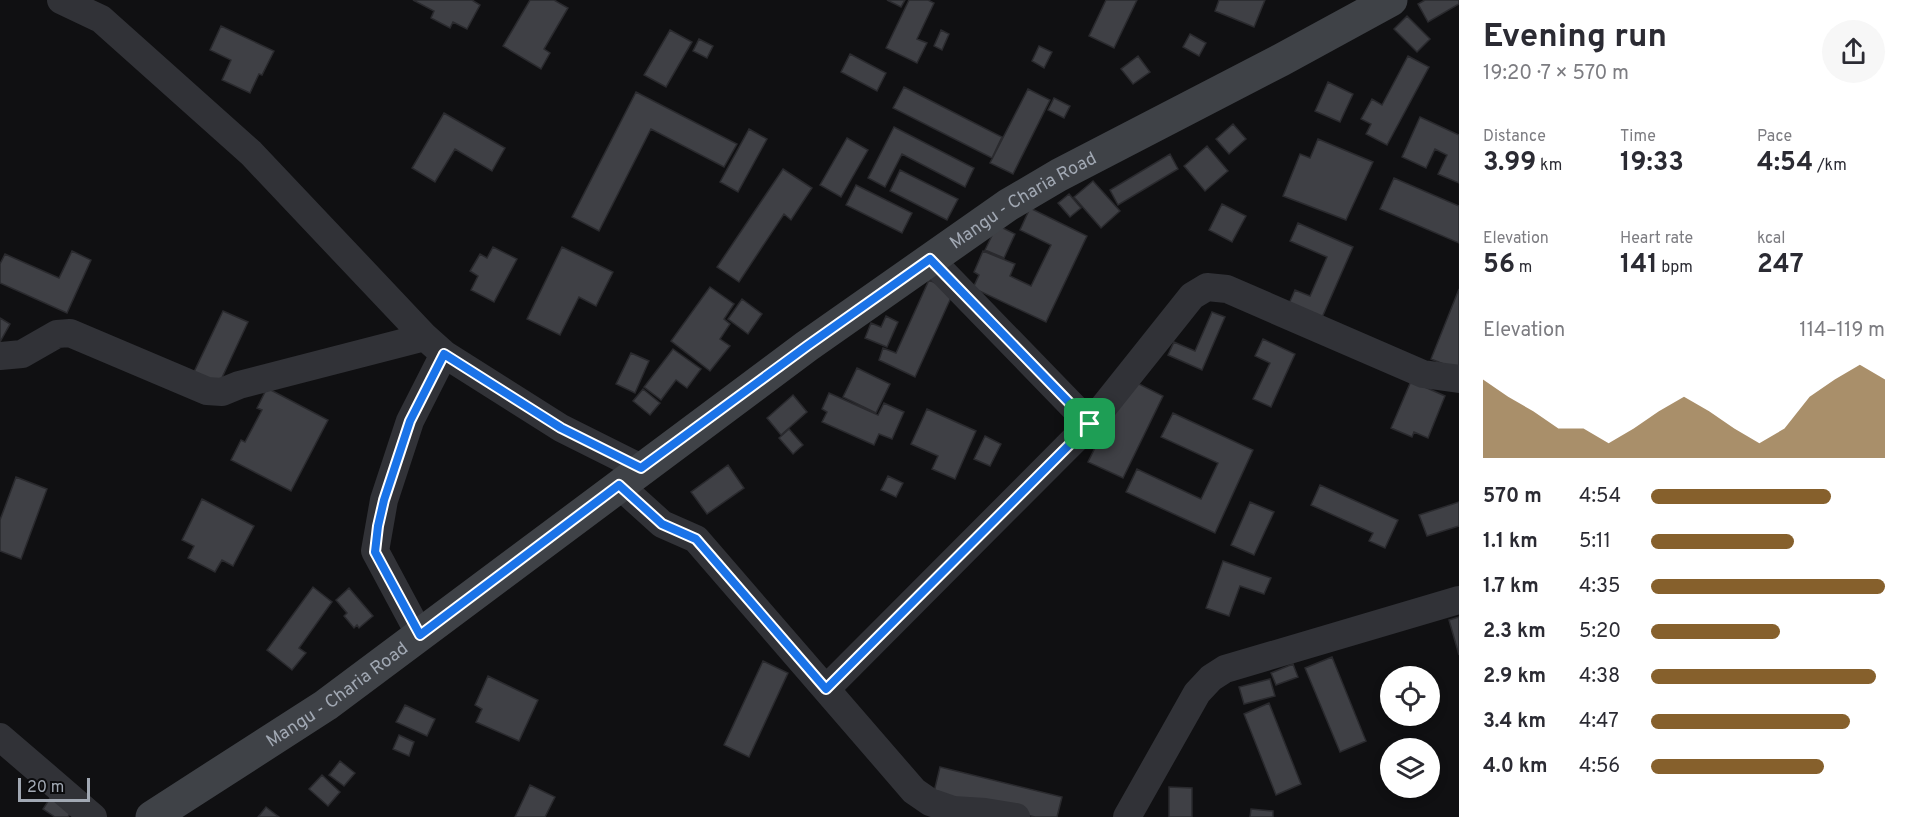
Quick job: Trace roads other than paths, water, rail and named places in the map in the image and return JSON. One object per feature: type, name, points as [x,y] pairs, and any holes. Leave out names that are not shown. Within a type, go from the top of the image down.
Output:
[{"type":"street","points":[[61,0],[105,10],[251,153],[434,345],[630,476],[662,524],[696,539],[914,791],[930,802],[953,810],[1016,817]]},
{"type":"street","name":"Mangu - Charia Road","points":[[152,817],[326,705],[807,346],[1008,205],[1059,174],[1281,60],[1391,0]]},
{"type":"street","points":[[930,259],[1090,424]]},
{"type":"street","points":[[826,689],[1090,424],[1192,296],[1207,287],[1227,288],[1423,374],[1459,379]]},
{"type":"street","points":[[0,356],[22,354],[57,334],[70,333],[207,392],[222,392],[239,385],[434,345]]},
{"type":"street","points":[[420,635],[375,552],[384,500],[434,345]]},
{"type":"street","points":[[1126,817],[1197,693],[1211,678],[1225,669],[1459,600]]},
{"type":"street","points":[[0,737],[93,817]]}]
